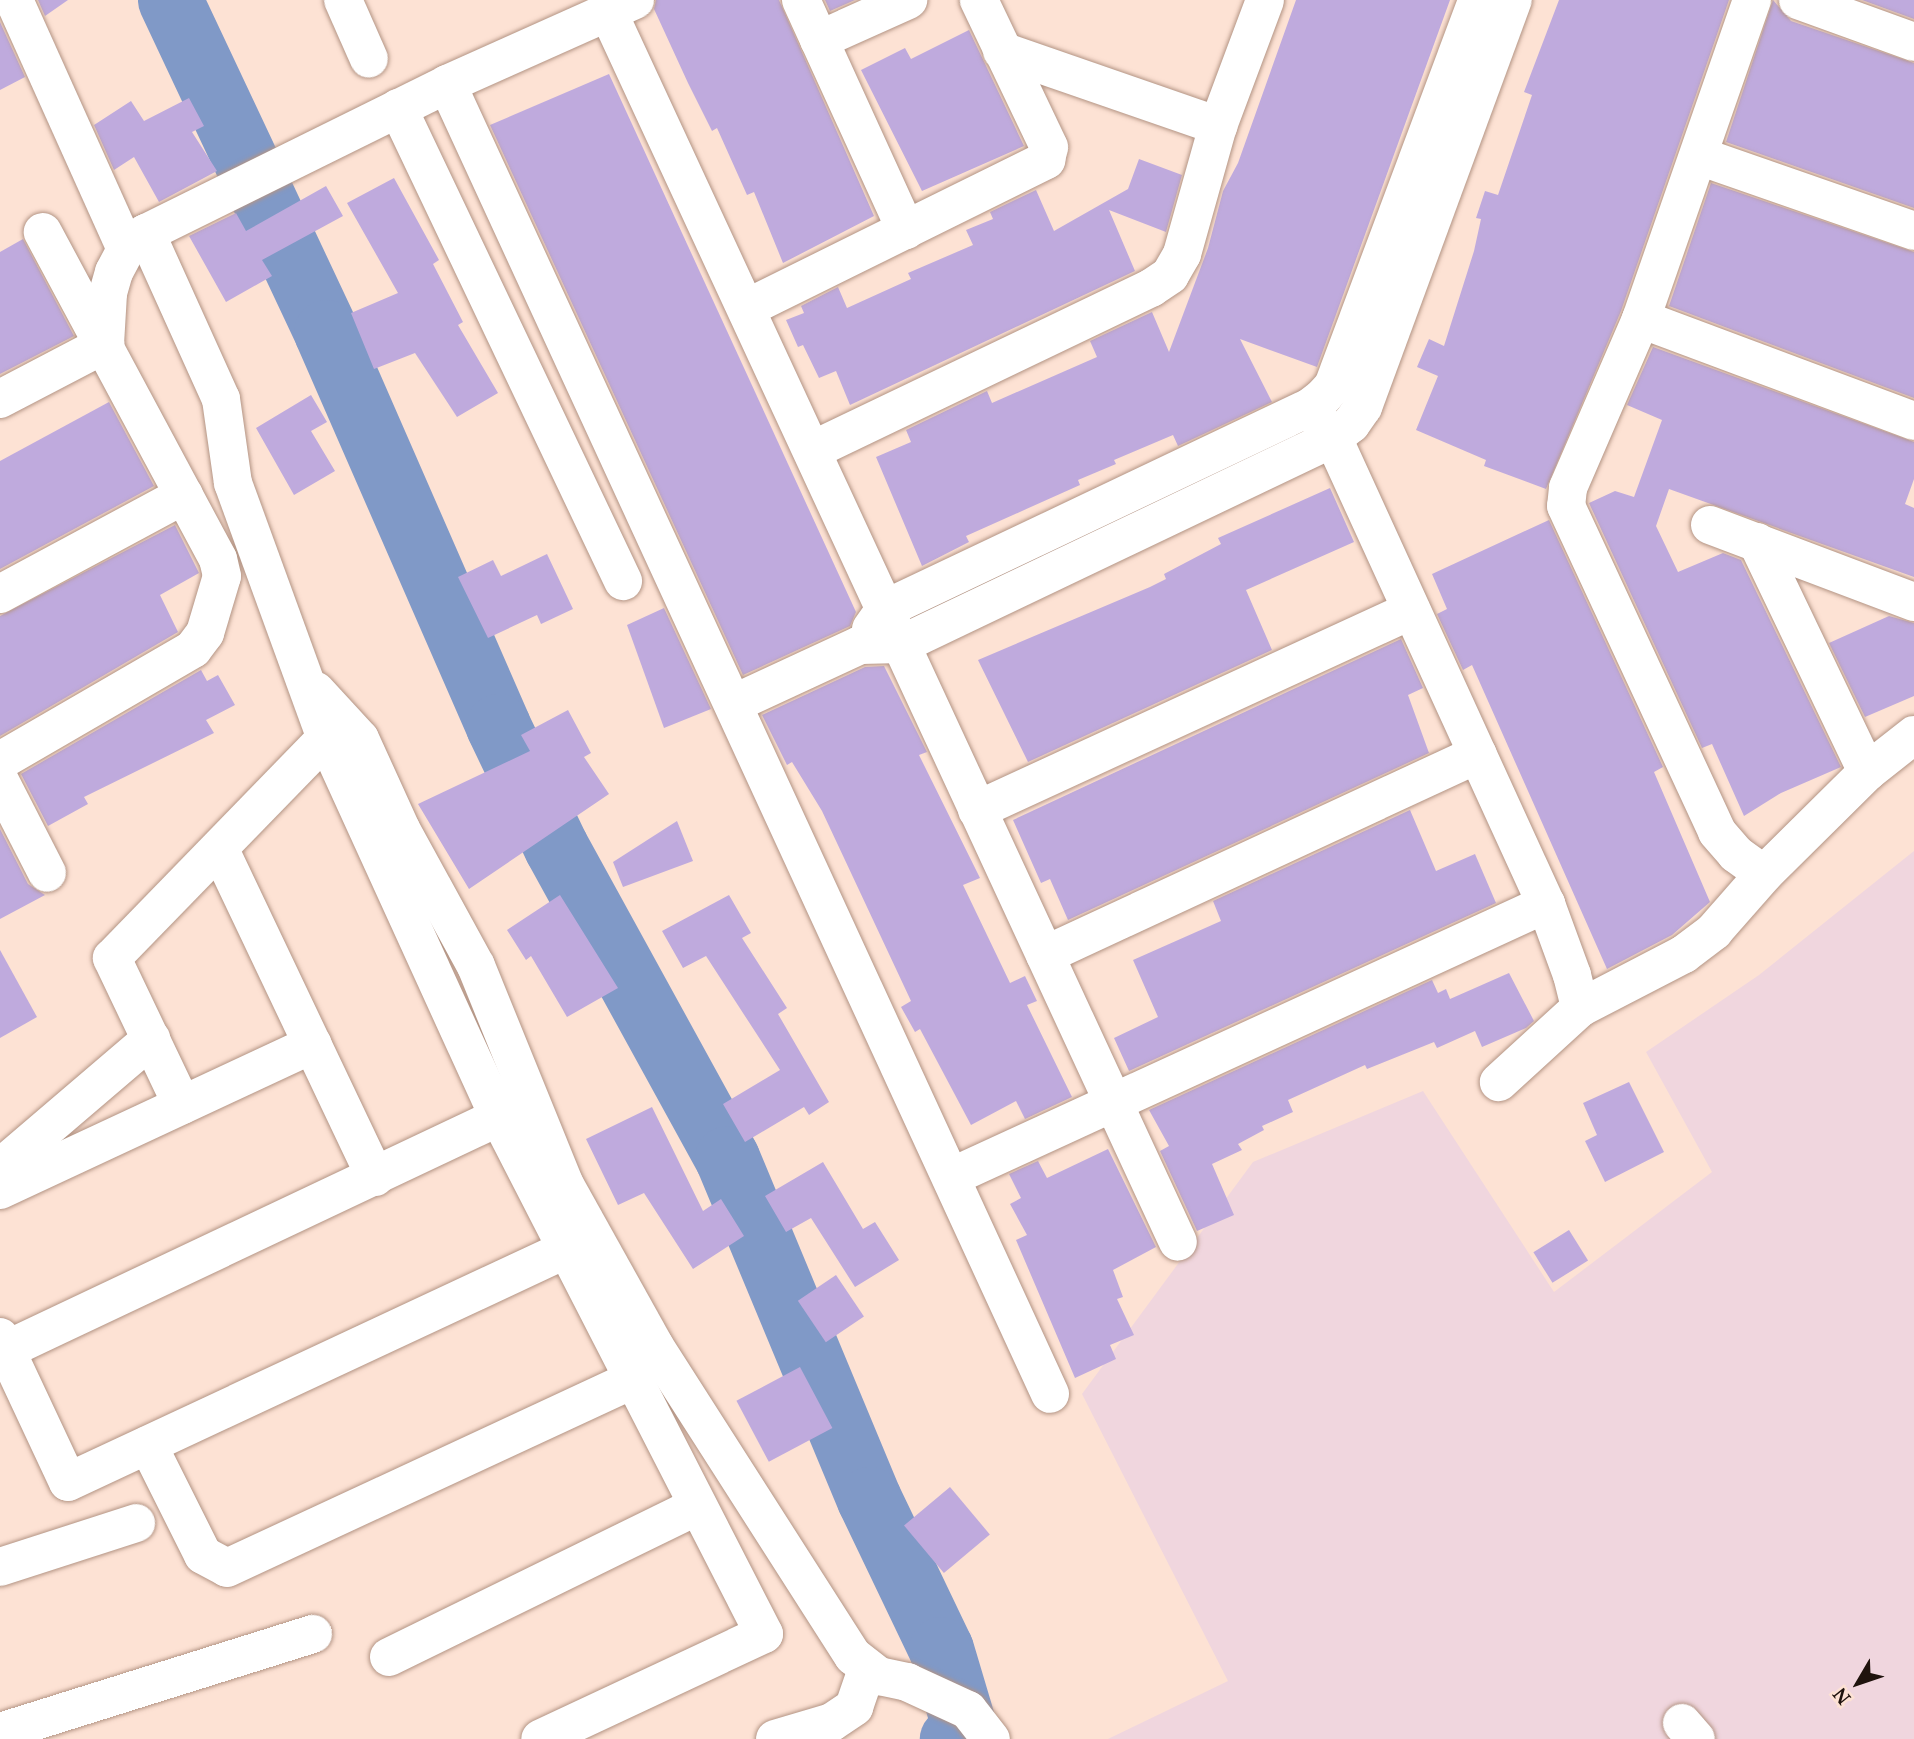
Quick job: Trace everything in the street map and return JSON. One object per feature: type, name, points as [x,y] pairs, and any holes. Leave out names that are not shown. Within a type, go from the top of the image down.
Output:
[{"type":"street","points":[[14,0],[136,241],[221,399],[233,483],[309,685],[326,738],[499,1117],[764,1634],[540,1739]]},
{"type":"street","points":[[343,0],[369,59]]},
{"type":"street","points":[[800,0],[906,230]]},
{"type":"street","points":[[819,40],[908,0]]},
{"type":"street","points":[[747,308],[1046,160],[1049,148],[979,0]]},
{"type":"street","points":[[813,450],[1151,288],[1170,275],[1182,254],[1218,126],[1265,0]]},
{"type":"street","points":[[860,645],[885,609],[1309,408],[1332,386],[1477,0]]},
{"type":"street","points":[[734,703],[860,645],[902,644],[1334,438],[1363,407],[1513,0]]},
{"type":"street","points":[[1752,0],[1641,319],[1568,488],[1566,506],[1717,832],[1764,874]]},
{"type":"street","points":[[1798,0],[1914,42]]},
{"type":"street","points":[[105,344],[108,293],[136,241],[447,84],[622,7],[747,308],[1178,1242]]},
{"type":"street","points":[[1002,51],[1218,126]]},
{"type":"street","points":[[447,84],[1050,1394]]},
{"type":"street","points":[[398,108],[623,581]]},
{"type":"street","points":[[1699,156],[1914,231]]},
{"type":"street","points":[[0,761],[193,649],[205,633],[222,576],[218,559],[43,232]]},
{"type":"street","points":[[1641,319],[1914,421]]},
{"type":"street","points":[[0,399],[105,344]]},
{"type":"street","points":[[1309,408],[1334,438],[1546,904],[1580,1008]]},
{"type":"street","points":[[0,594],[184,495]]},
{"type":"street","points":[[1710,525],[1914,602]]},
{"type":"street","points":[[1757,542],[1867,772]]},
{"type":"street","points":[[977,810],[1411,610]]},
{"type":"street","points":[[309,685],[360,739],[401,829],[501,1018],[564,1183],[654,1345],[853,1656],[867,1670],[907,1682],[980,1724]]},
{"type":"street","points":[[1499,1082],[1580,1008],[1684,954],[1714,931],[1764,874],[1867,772],[1914,735]]},
{"type":"street","points":[[182,1105],[113,958],[326,738]]},
{"type":"street","points":[[1045,955],[1478,754]]},
{"type":"street","points":[[0,781],[47,873]]},
{"type":"street","points":[[220,850],[375,1177]]},
{"type":"street","points":[[951,1177],[1546,904]]},
{"type":"street","points":[[0,1168],[151,1039]]},
{"type":"street","points":[[0,1190],[313,1044]]},
{"type":"street","points":[[499,1117],[375,1177],[3,1343],[68,1482],[567,1249]]},
{"type":"street","points":[[148,1445],[203,1555],[227,1568],[632,1380]]},
{"type":"street","points":[[389,1657],[697,1507]]},
{"type":"street","points":[[0,1567],[136,1523]]},
{"type":"street","points":[[0,1732],[313,1634]]},
{"type":"street","points":[[775,1739],[832,1722],[854,1707],[867,1670]]},
{"type":"shaded area","points":[[1914,851],[1914,1739],[1108,1739],[1228,1681],[1082,1394],[1253,1162],[1423,1091],[1554,1292],[1712,1172],[1646,1052],[1759,975]]},
{"type":"building","points":[[38,0],[68,0],[45,16]]},
{"type":"building","points":[[656,0],[779,0],[874,216],[783,263],[754,192],[747,195],[717,128],[712,131],[688,83],[654,9]]},
{"type":"building","points":[[825,0],[855,0],[830,11]]},
{"type":"building","points":[[1296,0],[1450,0],[1317,367],[1240,339],[1272,402],[1178,446],[1173,435],[1114,460],[1116,464],[1078,480],[1080,485],[966,536],[969,542],[922,566],[876,457],[911,442],[906,430],[987,391],[992,403],[1097,357],[1090,341],[1152,312],[1169,352],[1208,248],[1223,191],[1238,163]]},
{"type":"building","points":[[1559,0],[1729,0],[1621,311],[1546,489],[1484,466],[1486,460],[1416,430],[1438,376],[1417,367],[1429,339],[1444,346],[1474,251],[1481,219],[1476,218],[1485,191],[1498,195],[1532,95],[1524,92]]},
{"type":"building","points":[[1773,0],[1791,21],[1914,63],[1914,208],[1726,142]]},
{"type":"building","points":[[1862,0],[1914,0],[1914,19]]},
{"type":"building","points":[[0,22],[25,77],[0,90]]},
{"type":"building","points":[[969,30],[1024,146],[922,191],[861,70],[905,48],[911,59]]},
{"type":"building","points":[[609,74],[856,612],[850,626],[743,675],[490,125]]},
{"type":"building","points":[[189,98],[204,126],[192,132],[217,171],[159,202],[134,157],[114,170],[94,125],[131,101],[144,121]]},
{"type":"building","points":[[1139,159],[1182,175],[1166,232],[1109,210],[1135,271],[850,405],[836,371],[819,378],[803,345],[798,347],[786,320],[804,313],[801,306],[838,287],[847,308],[911,279],[908,273],[973,245],[966,230],[993,219],[990,212],[1036,190],[1054,231],[1128,189]]},
{"type":"building","points":[[394,178],[439,260],[433,264],[463,322],[458,325],[498,393],[457,417],[415,353],[374,369],[351,313],[398,293],[347,203]]},
{"type":"building","points":[[1711,183],[1914,252],[1914,398],[1669,306]]},
{"type":"building","points":[[326,186],[343,216],[262,260],[272,276],[226,302],[189,236],[236,213],[246,231]]},
{"type":"building","points":[[23,239],[74,336],[0,374],[0,252]]},
{"type":"building","points":[[1653,347],[1914,442],[1914,479],[1905,504],[1914,508],[1914,577],[1669,489],[1656,526],[1678,572],[1723,553],[1741,560],[1841,767],[1781,793],[1744,816],[1712,744],[1702,748],[1589,503],[1615,491],[1634,497],[1662,420],[1627,405]]},
{"type":"building","points":[[311,395],[327,422],[311,431],[335,471],[294,495],[256,428]]},
{"type":"building","points":[[109,402],[154,486],[0,569],[0,461]]},
{"type":"building","points":[[1330,488],[1354,542],[1246,590],[1272,650],[1028,762],[978,660],[1150,587],[1166,579],[1164,574],[1221,544],[1218,538]]},
{"type":"building","points":[[1549,520],[1663,767],[1654,772],[1710,902],[1672,935],[1607,969],[1472,665],[1463,670],[1437,614],[1447,609],[1432,574]]},
{"type":"building","points":[[175,525],[199,573],[160,595],[178,632],[0,736],[0,616]]},
{"type":"building","points":[[547,554],[573,609],[541,624],[537,615],[488,638],[458,577],[493,560],[501,576]]},
{"type":"building","points":[[664,608],[711,709],[664,728],[627,625]]},
{"type":"building","points":[[1889,616],[1914,623],[1914,696],[1865,717],[1829,643]]},
{"type":"building","points":[[1401,639],[1423,688],[1408,695],[1429,753],[1068,920],[1050,879],[1041,883],[1013,820]]},
{"type":"building","points":[[884,666],[927,752],[919,755],[980,878],[963,885],[1010,983],[1025,976],[1037,1001],[1027,1005],[1072,1097],[1025,1119],[1016,1101],[971,1125],[920,1029],[915,1032],[901,1007],[911,1001],[822,811],[792,762],[787,765],[762,715],[865,667]]},
{"type":"building","points":[[201,670],[207,681],[218,675],[235,705],[206,720],[214,733],[84,797],[88,804],[48,826],[21,774]]},
{"type":"building","points":[[568,710],[591,753],[584,757],[609,794],[469,889],[418,804],[530,751],[521,735]]},
{"type":"building","points":[[1410,810],[1436,871],[1475,854],[1496,903],[1129,1071],[1114,1038],[1158,1017],[1133,960],[1221,921],[1213,901]]},
{"type":"building","points":[[677,821],[693,861],[623,887],[613,862]]},
{"type":"building","points":[[0,829],[28,884],[45,895],[0,919]]},
{"type":"building","points":[[560,895],[618,988],[567,1017],[531,956],[526,960],[507,930]]},
{"type":"building","points":[[729,895],[751,933],[742,938],[787,1008],[778,1014],[829,1102],[809,1115],[804,1107],[745,1142],[723,1104],[780,1070],[706,956],[683,968],[662,931]]},
{"type":"building","points":[[0,950],[37,1017],[0,1038]]},
{"type":"building","points":[[1509,973],[1534,1021],[1526,1028],[1482,1047],[1475,1031],[1437,1048],[1434,1042],[1367,1069],[1365,1065],[1288,1100],[1293,1112],[1262,1126],[1264,1130],[1238,1144],[1242,1150],[1212,1164],[1234,1215],[1197,1231],[1160,1151],[1169,1146],[1149,1110],[1432,980],[1438,993],[1446,989],[1450,999]]},
{"type":"building","points":[[1629,1082],[1664,1152],[1605,1182],[1585,1141],[1597,1135],[1583,1103]]},
{"type":"building","points":[[652,1107],[703,1211],[721,1199],[744,1236],[693,1269],[644,1193],[618,1205],[586,1139]]},
{"type":"building","points":[[1108,1149],[1156,1247],[1113,1270],[1123,1297],[1117,1299],[1134,1335],[1110,1345],[1116,1359],[1075,1378],[1016,1240],[1027,1235],[1010,1204],[1021,1198],[1009,1174],[1038,1161],[1047,1178]]},
{"type":"building","points":[[823,1162],[863,1229],[875,1222],[899,1260],[855,1287],[811,1218],[786,1232],[765,1196]]},
{"type":"building","points":[[1569,1230],[1588,1261],[1552,1283],[1533,1252]]},
{"type":"building","points":[[836,1275],[864,1316],[826,1342],[798,1301]]},
{"type":"building","points":[[800,1367],[832,1428],[769,1462],[736,1401]]},
{"type":"building","points":[[950,1487],[990,1534],[944,1573],[904,1526]]},
{"type":"waterway","points":[[170,0],[326,332],[498,726],[556,847],[727,1158],[869,1499],[941,1649],[964,1726],[952,1739]]}]
